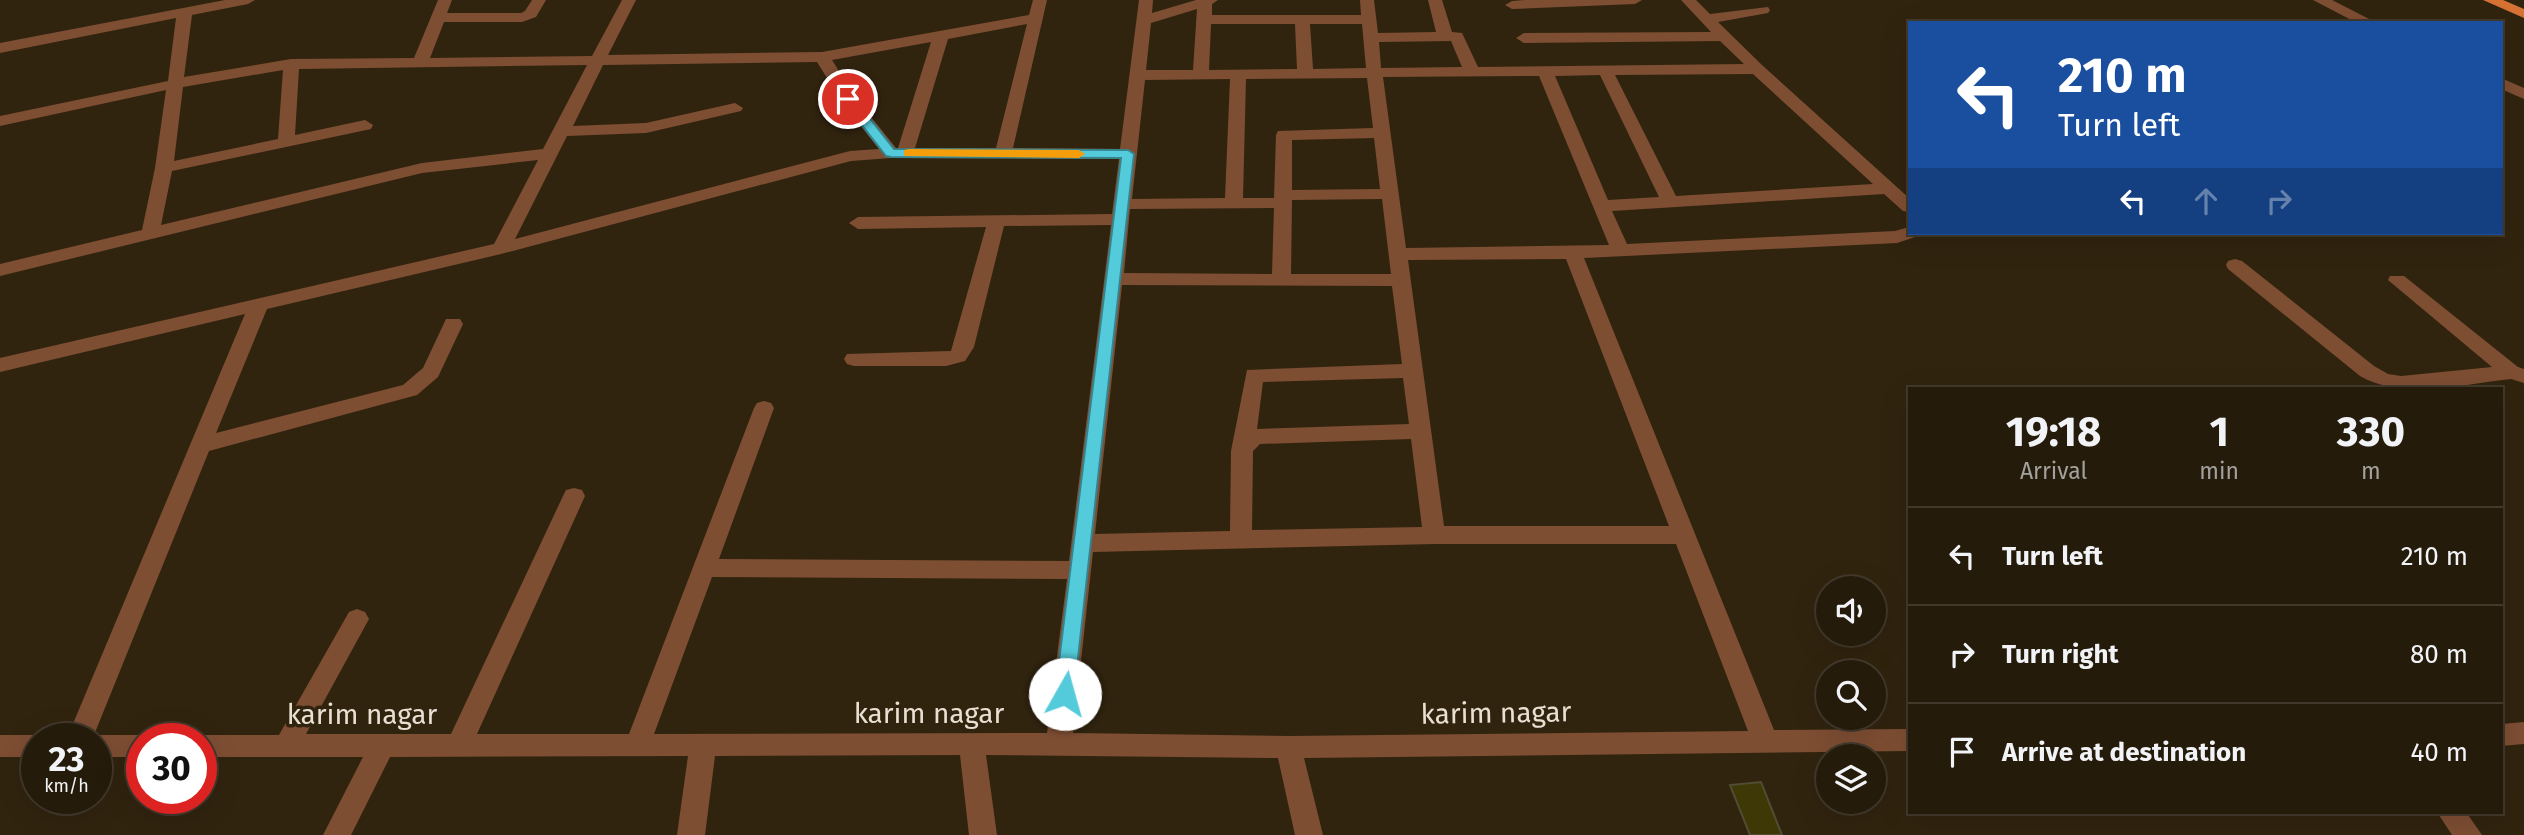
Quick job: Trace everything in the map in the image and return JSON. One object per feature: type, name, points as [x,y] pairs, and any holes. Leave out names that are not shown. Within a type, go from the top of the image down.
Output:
[{"type":"main road","points":[[2490,0],[2524,14]]},
{"type":"street","points":[[0,48],[223,2],[248,0]]},
{"type":"street","points":[[421,61],[445,0]]},
{"type":"street","points":[[438,19],[522,17],[531,13],[540,0]]},
{"type":"street","points":[[501,248],[629,0]]},
{"type":"street","points":[[1003,153],[1040,0]]},
{"type":"street","points":[[1059,744],[1146,0]]},
{"type":"street","points":[[1367,0],[1374,73],[1434,535]]},
{"type":"street","points":[[1435,0],[1445,35]]},
{"type":"street","points":[[1137,75],[1472,72],[1525,38],[1635,0]]},
{"type":"street","points":[[1688,0],[1757,69],[1908,206]]},
{"type":"street","points":[[2320,0],[2366,21]]},
{"type":"street","points":[[1143,21],[1208,1],[1204,19],[1201,75]]},
{"type":"street","points":[[150,234],[164,167],[185,10]]},
{"type":"street","points":[[1707,19],[1763,10]]},
{"type":"street","points":[[1,123],[174,84],[291,64],[822,57],[1036,18]]},
{"type":"street","points":[[1204,19],[1302,20],[1445,35],[1460,38],[1472,72]]},
{"type":"street","points":[[1302,20],[1305,73]]},
{"type":"street","points":[[898,153],[941,35]]},
{"type":"street","points":[[1525,38],[1724,36]]},
{"type":"street","points":[[1525,38],[1605,71],[1757,69]]},
{"type":"street","points":[[1525,38],[1620,250]]},
{"type":"street","points":[[822,57],[848,99],[898,153]]},
{"type":"street","points":[[286,142],[291,64]]},
{"type":"street","points":[[1605,71],[1670,201]]},
{"type":"street","points":[[1234,204],[1238,74]]},
{"type":"street","points":[[2503,84],[2524,94]]},
{"type":"street","points":[[561,131],[646,128],[736,108]]},
{"type":"street","points":[[164,167],[365,125]]},
{"type":"street","points":[[1281,280],[1283,135],[1382,133]]},
{"type":"street","points":[[0,365],[501,248],[839,159],[898,153],[1128,154]]},
{"type":"street","points":[[0,270],[436,165],[549,154]]},
{"type":"street","points":[[1601,206],[1888,188]]},
{"type":"street","points":[[858,223],[996,221],[1281,199],[1390,194]]},
{"type":"street","points":[[853,359],[946,359],[958,356],[964,348],[996,221]]},
{"type":"street","points":[[1398,254],[1573,253],[1897,237],[1908,233]]},
{"type":"street","points":[[1573,253],[1765,741]]},
{"type":"street","points":[[2235,265],[2367,371],[2383,380],[2400,383],[2518,374]]},
{"type":"street","points":[[1113,279],[1401,280]]},
{"type":"street","points":[[2397,280],[2518,374]]},
{"type":"street","points":[[86,723],[260,304]]},
{"type":"street","points":[[201,445],[410,390],[430,372],[453,324]]},
{"type":"street","points":[[1241,539],[1244,445],[1254,375],[1413,371]]},
{"type":"street","points":[[636,746],[764,408]]},
{"type":"street","points":[[1244,445],[1256,437],[1421,431]]},
{"type":"street","points":[[459,746],[574,496]]},
{"type":"street","points":[[1082,542],[1434,535],[1684,535]]},
{"type":"street","points":[[703,568],[1079,570]]},
{"type":"street","points":[[286,746],[357,619]]},
{"type":"street","points":[[2503,735],[2524,733]]},
{"type":"street","name":"karim nagar","points":[[217,746],[1059,744],[1288,747],[1908,740]]},
{"type":"street","points":[[972,744],[983,835]]},
{"type":"street","points":[[691,835],[703,745]]},
{"type":"street","points":[[0,746],[21,746]]},
{"type":"street","points":[[337,835],[382,746]]},
{"type":"street","points":[[1288,747],[1309,835]]},
{"type":"street","points":[[2452,814],[2468,835]]},
{"type":"building","points":[[1761,782],[1782,835],[1750,835],[1730,785]]},
{"type":"slow traffic","points":[[909,153],[1079,154]]},
{"type":"route","points":[[848,99],[891,153],[1128,154],[1065,694]]}]
